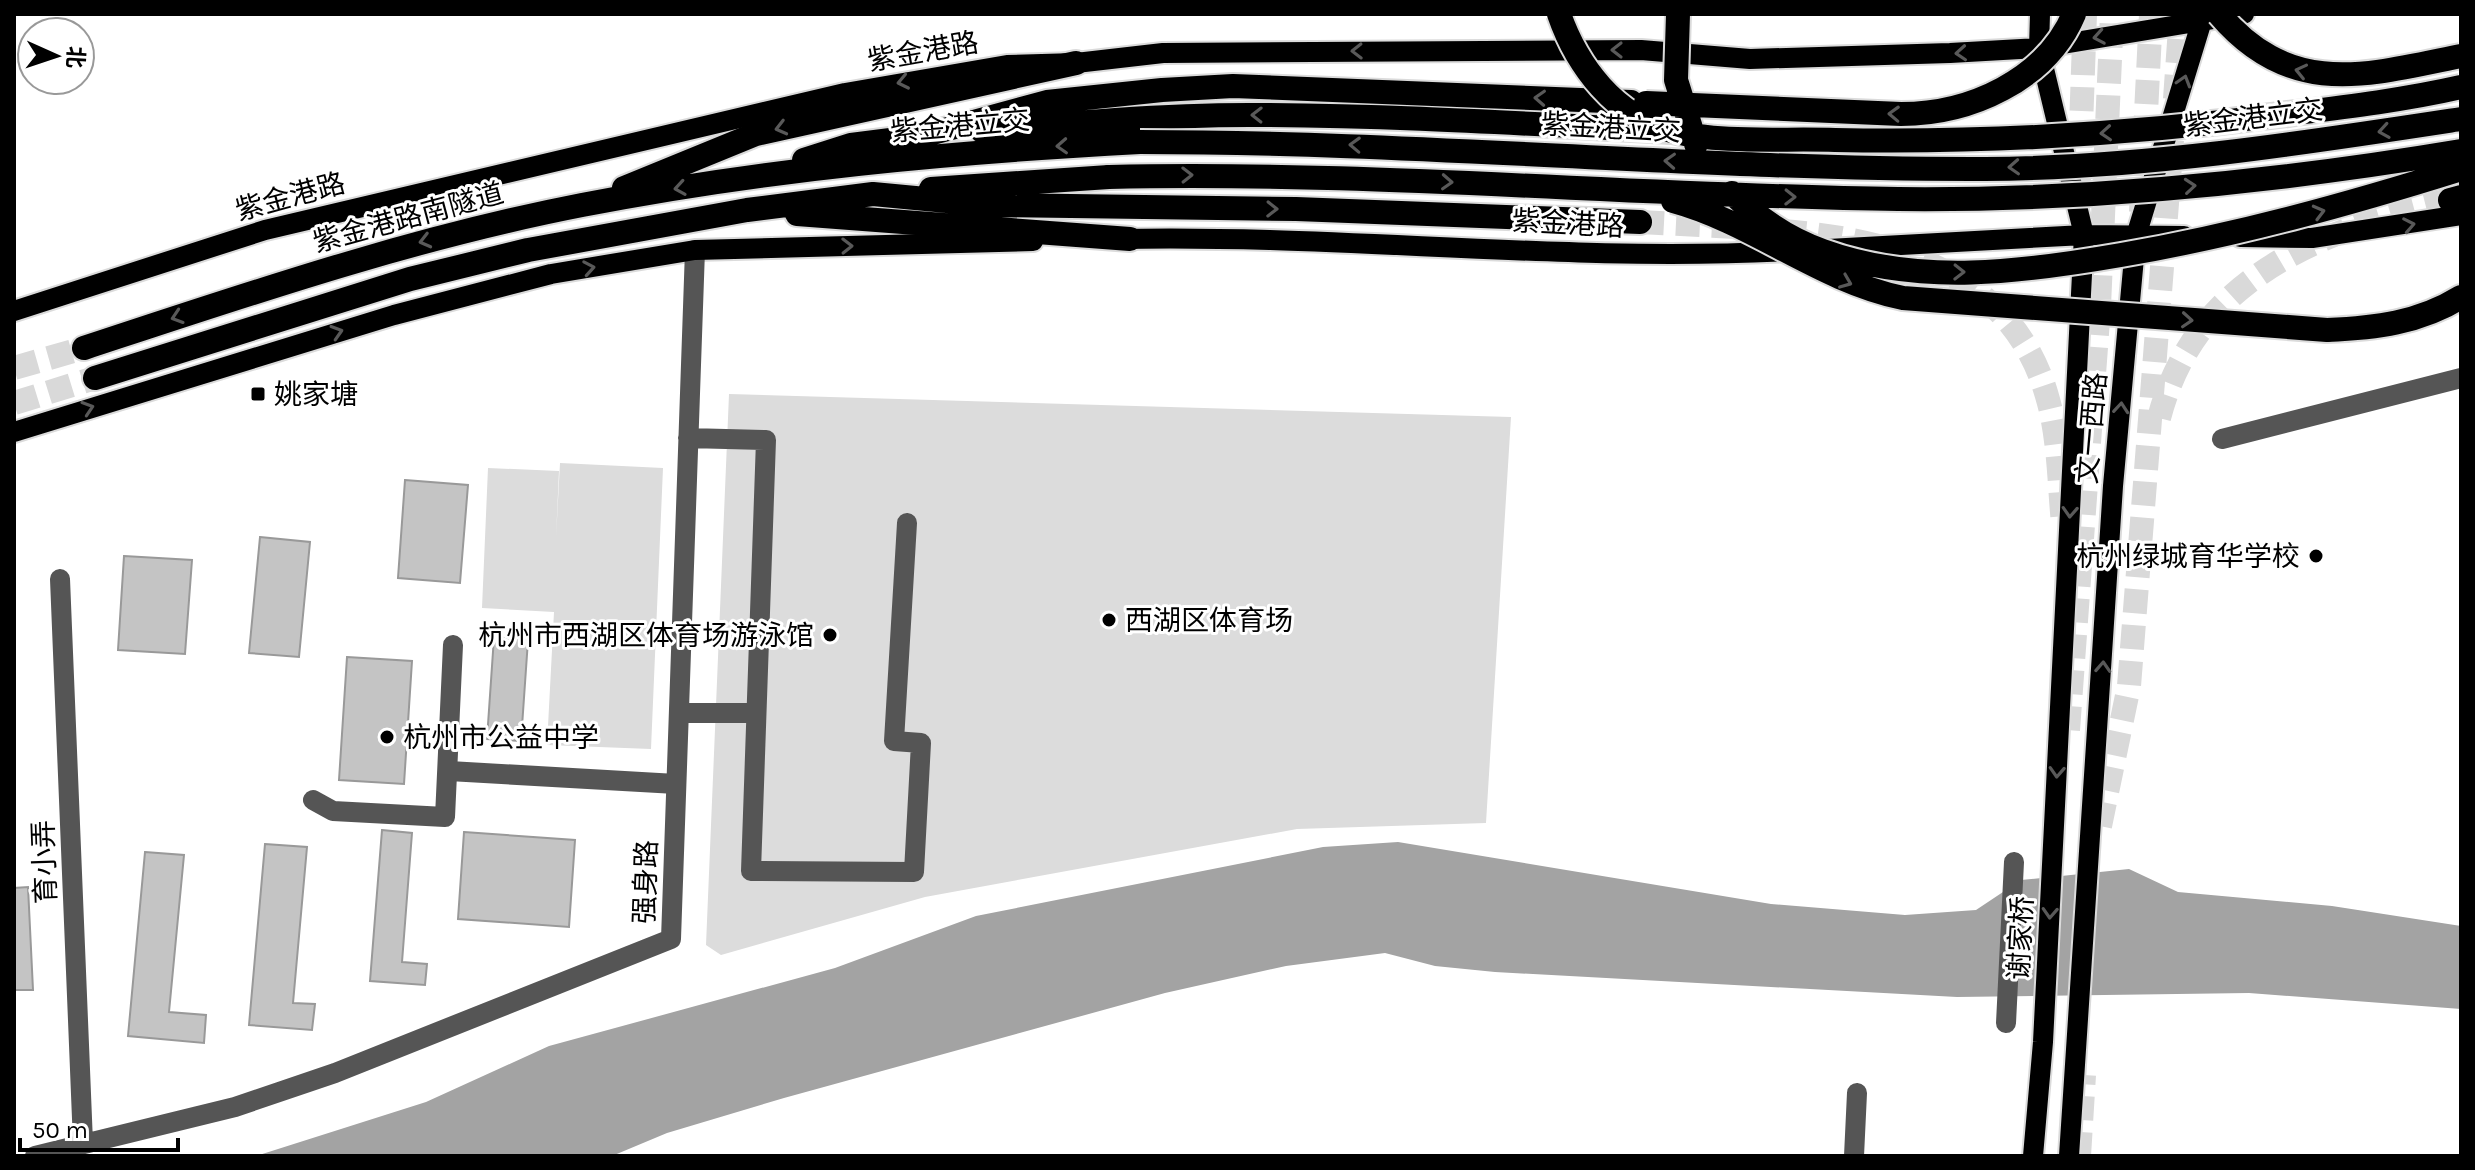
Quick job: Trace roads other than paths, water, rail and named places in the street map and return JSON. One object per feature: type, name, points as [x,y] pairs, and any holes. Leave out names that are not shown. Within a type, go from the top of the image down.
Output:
[{"type":"highway","points":[[1559,14],[1569,41],[1592,78],[1621,105],[1671,131]]},
{"type":"highway","points":[[1678,14],[1674,63],[1679,95],[1693,137],[1715,173],[1743,203],[1792,238],[1822,251],[1887,268],[1995,272],[2185,244],[2308,215],[2461,169]]},
{"type":"highway","points":[[922,136],[1047,102],[1233,86],[1398,90],[1918,114],[1959,105],[2005,88],[2052,51],[2074,14]]},
{"type":"highway","points":[[2209,16],[2274,60],[2288,67],[2326,76],[2378,73],[2461,56]]},
{"type":"highway","points":[[583,204],[756,134],[1076,63]]},
{"type":"highway","points":[[756,176],[851,145],[1161,116],[1389,117],[1671,131],[1727,137],[2012,140],[2261,118],[2461,87]]},
{"type":"highway","name":"紫金港立交","points":[[756,176],[926,157],[1140,142],[1295,143],[1768,166],[1987,169],[2210,153],[2461,119]]},
{"type":"highway","points":[[95,378],[424,275],[555,244],[747,210],[873,194],[1109,177],[1295,176],[1619,192],[1900,199],[2052,196],[2200,185],[2461,151]]},
{"type":"highway","name":"紫金港路南隧道","points":[[84,348],[375,254],[583,204],[756,176]]},
{"type":"highway","points":[[1619,192],[1690,205],[1840,279],[1903,298],[2327,330],[2375,328],[2414,320],[2461,297]]},
{"type":"highway","points":[[873,194],[989,205],[1296,209],[1640,222]]},
{"type":"highway","points":[[747,210],[1130,239]]},
{"type":"main road","name":"文一西路","points":[[2040,14],[2039,48],[2084,235],[2053,835]]},
{"type":"main road","name":"紫金港路","points":[[14,311],[265,230],[576,155],[931,76],[1007,65],[1076,63],[1163,53],[1641,50],[1750,59],[2039,48],[2209,16],[2244,14]]},
{"type":"main road","name":"文一西路","points":[[2069,1156],[2113,486],[2136,236],[2209,16]]},
{"type":"main road","name":"紫金港路","points":[[14,432],[394,315],[551,274],[695,250],[1130,239],[1422,244],[1689,256],[2084,235],[2312,238],[2457,204]]},
{"type":"main road","name":"谢家桥","points":[[2033,1156],[2043,1042],[2053,835]]},
{"type":"street","name":"强身路","points":[[35,1156],[235,1107],[335,1073],[671,939],[695,250]]},
{"type":"street","points":[[2222,439],[2461,378]]},
{"type":"street","points":[[688,438],[766,440],[751,871],[914,872],[921,743],[894,741],[907,523]]},
{"type":"street","name":"育小弄","points":[[60,579],[83,1143]]},
{"type":"street","points":[[313,800],[333,811],[445,817],[453,645]]},
{"type":"street","points":[[679,713],[756,713]]},
{"type":"street","points":[[449,771],[676,784]]},
{"type":"street","points":[[2006,1023],[2014,862]]},
{"type":"street","points":[[1854,1156],[1857,1093]]},
{"type":"tunnel","points":[[2079,183],[2085,14]]},
{"type":"tunnel","points":[[2068,730],[2099,306],[2112,14]]},
{"type":"tunnel","points":[[2141,212],[2151,14]]},
{"type":"tunnel","points":[[2175,99],[2181,14]]},
{"type":"tunnel","points":[[2100,826],[2129,686],[2172,140]]},
{"type":"tunnel","points":[[2159,418],[2177,369],[2202,328],[2234,295],[2270,267],[2311,245],[2356,227],[2450,200]]},
{"type":"tunnel","points":[[1640,222],[1737,227]]},
{"type":"tunnel","points":[[1782,231],[1866,243],[1907,255],[1944,271],[1978,293],[2007,320],[2030,354],[2047,396],[2056,443],[2063,524]]},
{"type":"tunnel","points":[[14,368],[84,348]]},
{"type":"tunnel","points":[[14,403],[95,378]]},
{"type":"tunnel","points":[[2079,1156],[2084,1075]]},
{"type":"place","name":"姚家塘","points":[[258,394]]},
{"type":"place","name":"杭州绿城育华学校","points":[[2316,556]]},
{"type":"place","name":"西湖区体育场","points":[[1109,620]]},
{"type":"place","name":"杭州市西湖区体育场游泳馆","points":[[830,635]]},
{"type":"place","name":"杭州市公益中学","points":[[387,737]]}]
